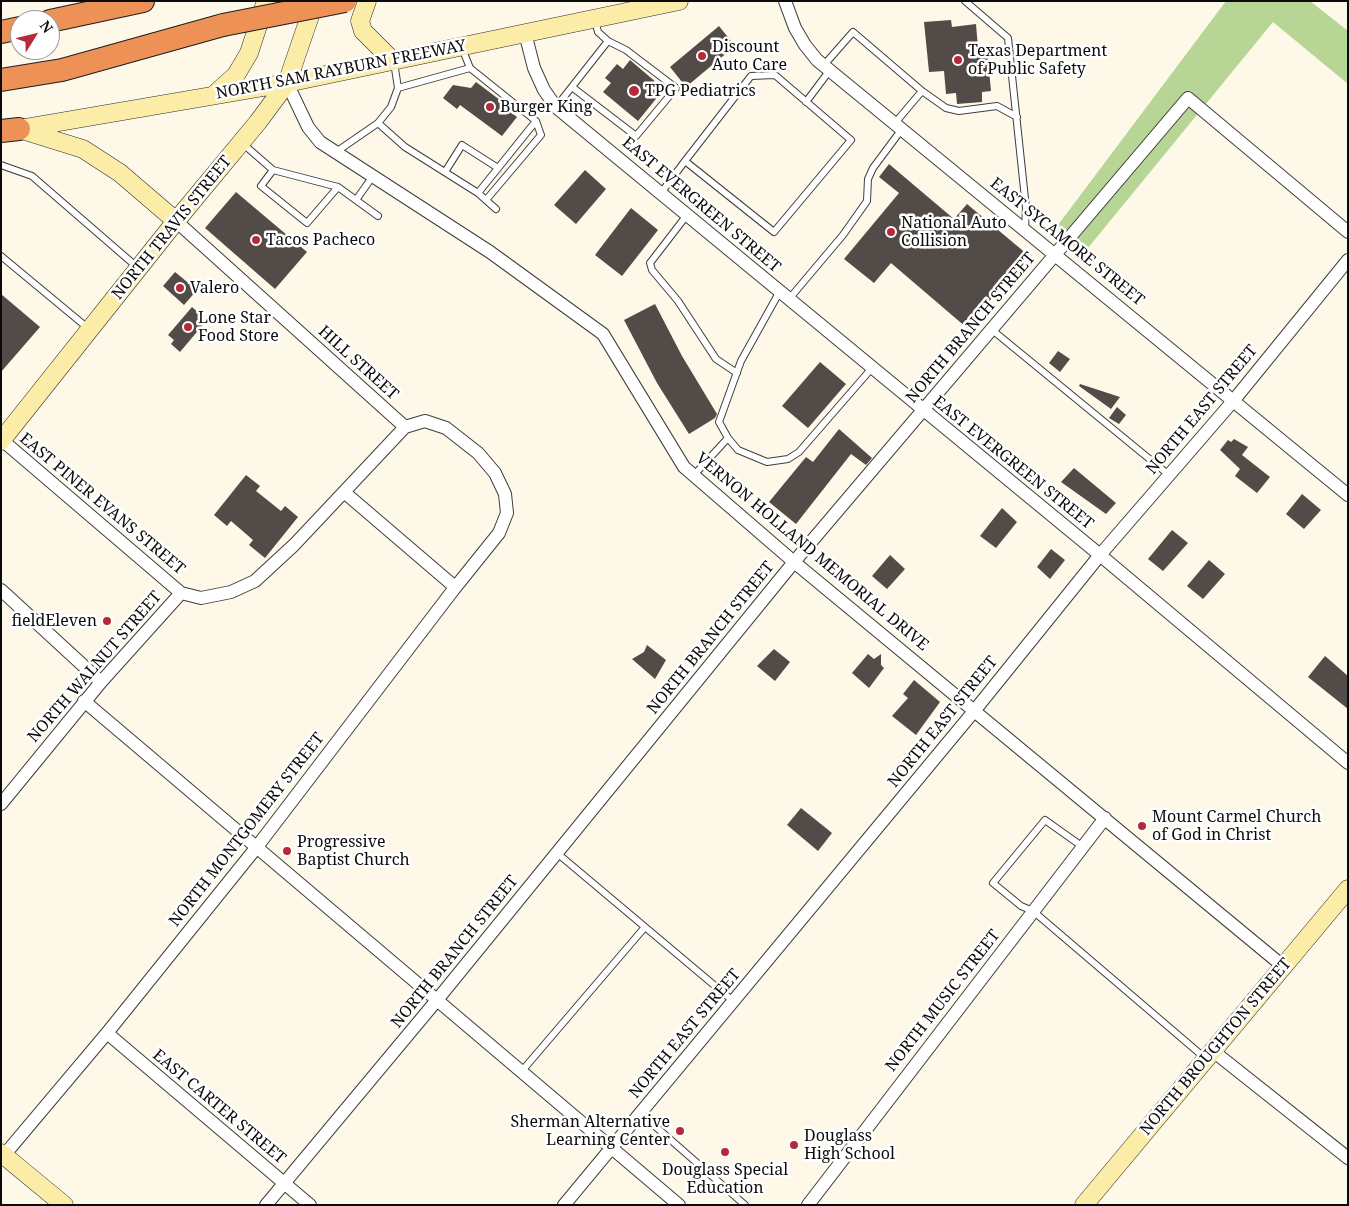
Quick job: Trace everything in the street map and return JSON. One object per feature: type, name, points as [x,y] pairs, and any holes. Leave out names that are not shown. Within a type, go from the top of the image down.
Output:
[{"type":"highway","points":[[74,16],[114,1]]},
{"type":"highway","points":[[60,19],[143,1]]},
{"type":"highway","points":[[1,80],[62,70],[223,25],[345,1]]},
{"type":"main road","points":[[215,94],[236,74],[249,53],[266,1]]},
{"type":"main road","name":"NORTH TRAVIS STREET","points":[[2,440],[287,83],[316,1]]},
{"type":"main road","points":[[367,1],[360,21],[363,31],[394,61]]},
{"type":"main road","name":"NORTH SAM RAYBURN FREEWAY","points":[[7,131],[287,83],[679,1]]},
{"type":"main road","points":[[7,131],[83,149],[120,173],[176,221]]},
{"type":"main road","name":"NORTH BROUGHTON STREET","points":[[1084,1205],[1348,889]]},
{"type":"main road","points":[[2,1156],[64,1205]]},
{"type":"street","name":"EAST SYCAMORE STREET","points":[[785,1],[795,28],[805,45],[827,68],[1056,253],[1348,495]]},
{"type":"street","name":"EAST EVERGREEN STREET","points":[[525,34],[534,68],[544,90],[556,107],[1100,555],[1348,763]]},
{"type":"street","name":"VERNON HOLLAND MEMORIAL DRIVE","points":[[287,83],[308,127],[320,142],[490,252],[603,334],[684,467],[794,562],[1284,967]]},
{"type":"street","name":"NORTH BRANCH STREET","points":[[266,1205],[437,1000],[794,562],[1188,98],[1348,232]]},
{"type":"street","name":"HILL STREET","points":[[176,221],[405,427]]},
{"type":"street","name":"NORTH EAST STREET","points":[[564,1205],[975,710],[1100,555],[1234,400],[1348,260]]},
{"type":"street","points":[[1,429],[26,410]]},
{"type":"street","name":"NORTH MONTGOMERY STREET","points":[[2,1156],[107,1034],[256,848],[455,587],[499,533],[507,513],[505,494],[495,473],[478,453],[446,428],[425,421],[405,427]]},
{"type":"street","name":"NORTH WALNUT STREET","points":[[1,804],[84,701],[181,593],[201,598],[231,592],[255,582],[405,427]]},
{"type":"street","name":"EAST PINER EVANS STREET","points":[[2,440],[181,593]]},
{"type":"street","points":[[344,492],[455,587]]},
{"type":"street","points":[[1,590],[101,682]]},
{"type":"street","points":[[84,701],[679,1205]]},
{"type":"street","name":"NORTH MUSIC STREET","points":[[808,1205],[1105,818]]},
{"type":"street","name":"EAST CARTER STREET","points":[[107,1034],[310,1205]]},
{"type":"street","points":[[1209,1055],[1348,1158]]},
{"type":"lane","points":[[965,1],[1008,38],[1026,208],[1025,229]]},
{"type":"lane","points":[[572,86],[636,136],[676,88],[626,50],[608,41],[598,32],[594,19]]},
{"type":"lane","points":[[806,102],[827,68],[853,32],[922,91],[946,108],[959,111],[997,106],[1017,117]]},
{"type":"lane","points":[[556,107],[608,41]]},
{"type":"lane","points":[[462,47],[470,68],[536,121],[541,135],[486,200]]},
{"type":"lane","points":[[336,152],[378,123],[391,107],[398,88],[394,61]]},
{"type":"lane","points":[[398,88],[470,68]]},
{"type":"lane","points":[[661,193],[685,161],[751,76],[775,76],[851,140],[774,232],[685,161]]},
{"type":"lane","points":[[872,368],[799,452],[788,459],[767,462],[738,450],[728,438],[719,422],[737,373],[784,295],[844,235],[867,201],[868,179],[873,168],[922,91]]},
{"type":"lane","points":[[478,193],[536,121]]},
{"type":"lane","points":[[378,123],[405,147],[478,193],[496,208]]},
{"type":"lane","points":[[241,142],[273,170],[338,187],[378,216]]},
{"type":"lane","points":[[444,172],[462,145],[498,168]]},
{"type":"lane","points":[[1,165],[32,176],[138,268]]},
{"type":"lane","points":[[273,170],[261,186],[307,224],[338,187]]},
{"type":"lane","points":[[356,200],[373,176]]},
{"type":"lane","points":[[687,215],[650,263],[652,270],[693,322],[716,358],[737,373]]},
{"type":"lane","points":[[1,256],[90,330]]},
{"type":"lane","points":[[991,329],[1170,475]]},
{"type":"lane","points":[[694,475],[728,438]]},
{"type":"lane","points":[[1082,847],[1045,820],[993,884],[1021,906],[1033,911],[1209,1055]]},
{"type":"lane","points":[[557,853],[734,1001]]},
{"type":"lane","points":[[522,1072],[645,927]]},
{"type":"lane","points":[[640,1113],[745,1205]]},
{"type":"green space","points":[[1226,1],[1310,1],[1348,31],[1348,84],[1273,22],[1083,254],[1055,229]]},
{"type":"building","name":"Texas Department of Public Safety","points":[[951,20],[952,27],[976,24],[978,48],[987,48],[991,91],[982,92],[982,102],[957,104],[956,93],[946,94],[944,71],[929,72],[924,22]]},
{"type":"building","name":"Discount Auto Care","points":[[719,26],[735,46],[686,87],[670,67]]},
{"type":"building","name":"TPG Pediatrics","points":[[630,60],[664,89],[638,121],[603,92],[611,83],[605,78],[617,64],[623,69]]},
{"type":"building","name":"Burger King","points":[[476,82],[504,103],[502,105],[517,117],[502,136],[460,105],[457,109],[443,98],[453,85],[471,88]]},
{"type":"building","points":[[889,164],[954,219],[967,204],[1028,255],[967,328],[891,263],[874,283],[844,259],[899,193],[879,177]]},
{"type":"building","points":[[585,170],[606,189],[576,224],[554,205]]},
{"type":"building","name":"Tacos Pacheco","points":[[236,192],[307,252],[275,289],[205,228]]},
{"type":"building","points":[[631,208],[658,230],[622,276],[595,255]]},
{"type":"building","name":"Valero","points":[[175,272],[197,290],[184,305],[163,286]]},
{"type":"building","points":[[1,294],[40,327],[1,372]]},
{"type":"building","points":[[655,304],[682,356],[717,414],[715,418],[689,434],[657,383],[624,320]]},
{"type":"building","name":"Lone Star Food Store","points":[[192,307],[207,320],[180,352],[171,344],[174,340],[168,335]]},
{"type":"building","points":[[1058,351],[1070,359],[1060,372],[1049,363]]},
{"type":"building","points":[[820,362],[846,384],[808,428],[782,406]]},
{"type":"building","points":[[1080,384],[1120,397],[1111,409],[1079,386]]},
{"type":"building","points":[[1117,407],[1126,415],[1119,424],[1109,418]]},
{"type":"building","points":[[839,429],[872,458],[866,465],[851,454],[796,524],[769,502],[806,457],[813,462]]},
{"type":"building","points":[[1234,439],[1248,447],[1242,455],[1270,477],[1257,493],[1235,476],[1240,469],[1220,450],[1228,440],[1231,442]]},
{"type":"building","points":[[1074,468],[1116,503],[1106,514],[1061,482]]},
{"type":"building","points":[[246,475],[260,486],[256,491],[281,511],[285,506],[298,517],[265,558],[249,545],[253,540],[231,521],[227,526],[214,515]]},
{"type":"building","points":[[1302,494],[1321,510],[1304,529],[1286,514]]},
{"type":"building","points":[[1002,508],[1017,522],[996,548],[980,536]]},
{"type":"building","points":[[1172,530],[1188,543],[1163,571],[1148,559]]},
{"type":"building","points":[[1051,549],[1065,560],[1050,579],[1037,567]]},
{"type":"building","points":[[890,555],[905,569],[887,589],[872,576]]},
{"type":"building","points":[[1209,560],[1225,574],[1203,599],[1187,586]]},
{"type":"building","points":[[647,645],[666,660],[655,679],[632,659],[644,652]]},
{"type":"building","points":[[774,649],[790,662],[775,681],[757,666]]},
{"type":"building","points":[[868,654],[874,659],[881,654],[881,665],[884,668],[869,688],[852,673]]},
{"type":"building","points":[[1325,656],[1348,676],[1348,709],[1308,677]]},
{"type":"building","points":[[914,680],[940,702],[916,735],[892,716],[908,698],[903,694]]},
{"type":"building","points":[[801,808],[832,833],[818,851],[787,825]]},
{"type":"place","name":"Discount Auto Care","points":[[702,56]]},
{"type":"place","name":"Texas Department of Public Safety","points":[[958,60]]},
{"type":"place","name":"TPG Pediatrics","points":[[634,91]]},
{"type":"place","name":"Burger King","points":[[490,107]]},
{"type":"place","name":"National Auto Collision","points":[[891,232]]},
{"type":"place","name":"Tacos Pacheco","points":[[256,240]]},
{"type":"place","name":"Valero","points":[[180,288]]},
{"type":"place","name":"Lone Star Food Store","points":[[188,327]]},
{"type":"place","name":"fieldEleven","points":[[107,621]]},
{"type":"place","name":"Mount Carmel Church of God in Christ","points":[[1142,826]]},
{"type":"place","name":"Progressive Baptist Church","points":[[287,851]]},
{"type":"place","name":"Sherman Alternative Learning Center","points":[[680,1131]]},
{"type":"place","name":"Douglass High School","points":[[794,1145]]},
{"type":"place","name":"Douglass Special Education","points":[[725,1152]]}]
